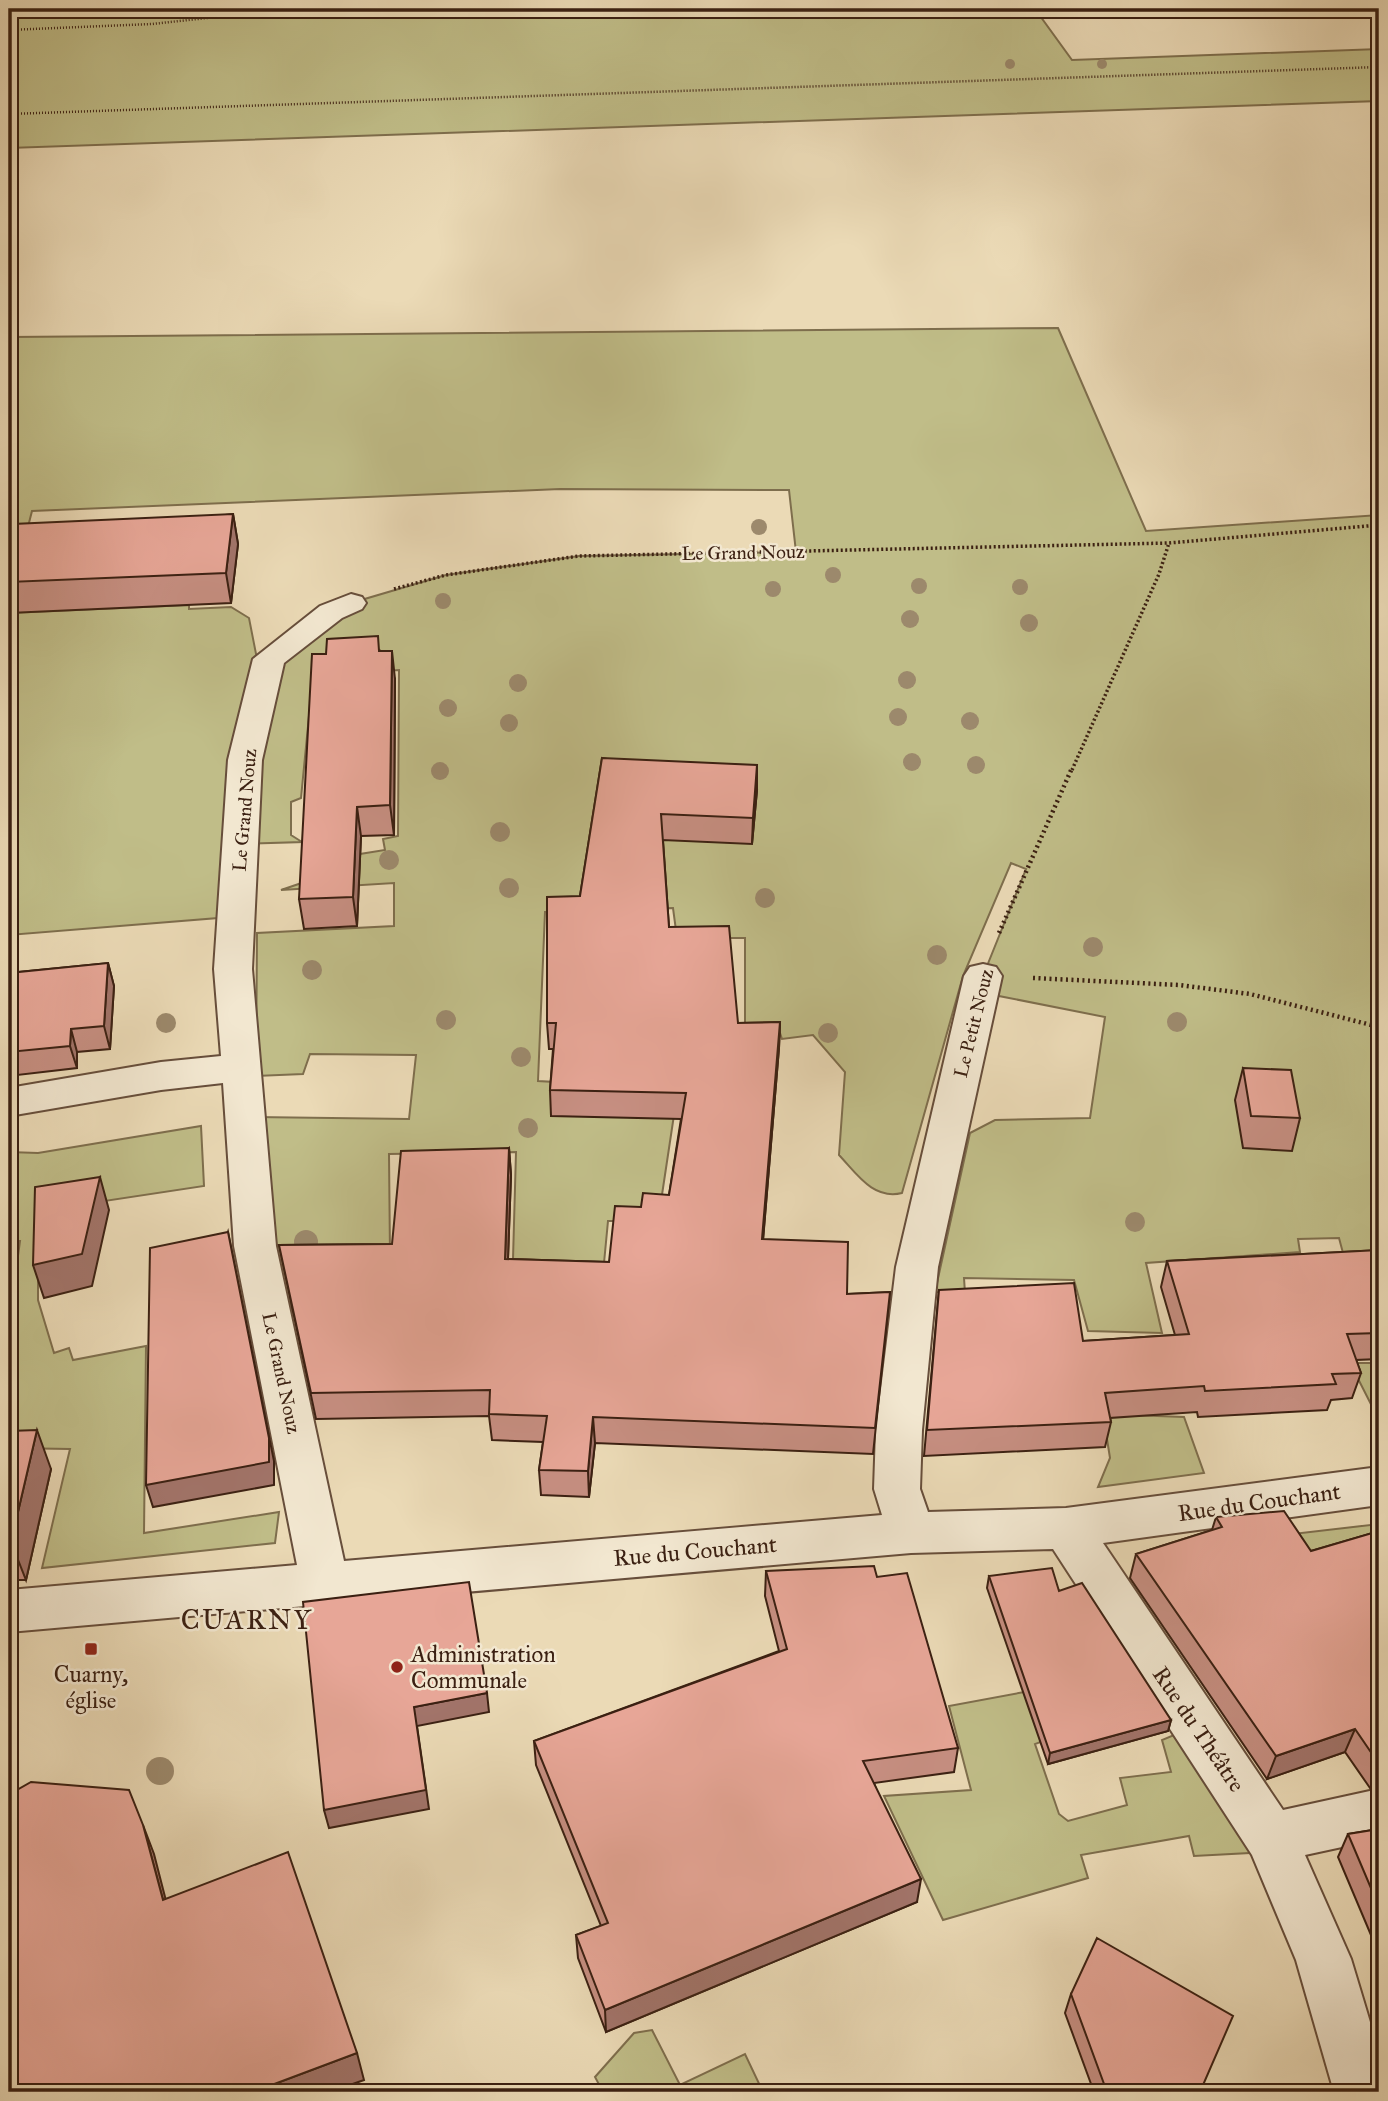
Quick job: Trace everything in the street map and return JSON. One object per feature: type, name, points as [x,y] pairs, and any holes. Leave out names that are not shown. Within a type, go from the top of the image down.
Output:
[{"type":"street","name":"Le Grand Nouz","points":[[325,1584],[255,1245],[238,1068],[233,969],[245,760],[269,659],[331,612],[351,603]]},
{"type":"street","name":"Le Petit Nouz","points":[[911,1532],[897,1489],[899,1430],[917,1267],[983,976]]},
{"type":"street","points":[[9,1102],[161,1076],[238,1068]]},
{"type":"street","name":"Rue du Couchant","points":[[9,1611],[911,1532],[1066,1528],[1379,1486]]},
{"type":"street","name":"Rue du Théâtre","points":[[1066,1528],[1271,1838],[1323,1959],[1363,2092]]},
{"type":"street","points":[[1271,1838],[1379,1814]]},
{"type":"path","points":[[9,30],[152,24],[289,9]]},
{"type":"path","points":[[9,114],[1379,67]]},
{"type":"path","name":"Le Grand Nouz","points":[[351,603],[446,575],[579,556],[1169,543],[1379,525]]},
{"type":"path","name":"Le Petit Nouz","points":[[983,976],[1027,868],[1159,574],[1169,543]]},
{"type":"path","points":[[983,976],[1179,985],[1250,994],[1379,1027]]},
{"type":"shaded area","points":[[9,9],[1035,9],[1072,60],[1379,49],[1379,101],[9,148]]},
{"type":"shaded area","points":[[1058,328],[1146,531],[1379,515],[1379,1252],[1343,1253],[1339,1238],[1298,1239],[1300,1252],[1146,1263],[1162,1333],[1088,1331],[1074,1280],[964,1278],[965,1293],[935,1292],[970,1133],[995,1120],[1090,1118],[1105,1017],[999,996],[983,976],[1026,869],[1011,863],[963,976],[902,1193],[882,1193],[874,1189],[839,1155],[845,1072],[813,1035],[782,1039],[779,1030],[745,1032],[745,938],[677,938],[673,908],[545,912],[538,1081],[555,1082],[552,1116],[674,1115],[660,1208],[636,1221],[608,1221],[604,1263],[513,1259],[516,1152],[389,1154],[390,1255],[285,1253],[292,1311],[287,1339],[251,1117],[409,1119],[416,1055],[310,1054],[303,1074],[256,1076],[257,933],[394,926],[394,883],[281,890],[328,874],[360,854],[385,850],[383,839],[398,836],[399,670],[313,675],[301,798],[291,802],[291,835],[302,842],[240,844],[269,659],[351,603],[446,575],[579,556],[796,552],[789,490],[560,489],[32,511],[9,601],[9,337]]},
{"type":"shaded area","points":[[189,605],[189,609],[231,607],[249,618],[257,659],[218,918],[9,935],[9,613]]},
{"type":"shaded area","points":[[201,1126],[204,1186],[38,1211],[38,1300],[54,1353],[69,1348],[73,1360],[146,1346],[144,1533],[279,1512],[275,1543],[42,1568],[70,1449],[9,1448],[9,1322],[20,1241],[9,1241],[9,1152],[38,1153]]},
{"type":"shaded area","points":[[1350,1363],[1379,1363],[1379,1420]]},
{"type":"shaded area","points":[[1103,1414],[1184,1417],[1204,1473],[1098,1487],[1110,1458]]},
{"type":"shaded area","points":[[1379,1524],[1379,1664],[1284,1535]]},
{"type":"shaded area","points":[[1030,1691],[1046,1740],[1035,1744],[1059,1814],[1068,1821],[1127,1805],[1120,1778],[1171,1772],[1162,1740],[1186,1730],[1268,1852],[1194,1856],[1189,1836],[1081,1855],[1088,1878],[943,1920],[884,1796],[971,1790],[949,1706]]},
{"type":"shaded area","points":[[652,2030],[680,2085],[745,2054],[763,2092],[603,2092],[595,2077],[634,2033]]},
{"type":"building","points":[[233,514],[226,573],[9,582],[9,540],[13,524]]},
{"type":"building","points":[[378,636],[379,651],[392,651],[390,805],[357,807],[353,897],[299,899],[312,654],[326,654],[327,639]]},
{"type":"building","points":[[602,758],[757,765],[753,818],[661,814],[669,927],[729,926],[738,1023],[780,1022],[762,1239],[848,1242],[847,1294],[890,1292],[875,1428],[593,1417],[588,1471],[539,1470],[547,1416],[489,1414],[490,1390],[311,1393],[279,1245],[392,1244],[401,1151],[509,1148],[505,1259],[609,1262],[615,1206],[641,1207],[643,1193],[669,1195],[686,1093],[550,1090],[556,1023],[547,1023],[547,897],[580,896]]},
{"type":"building","points":[[108,963],[104,1026],[71,1029],[70,1046],[9,1052],[9,973]]},
{"type":"building","points":[[1243,1068],[1291,1070],[1300,1118],[1251,1116]]},
{"type":"building","points":[[100,1177],[82,1254],[33,1265],[35,1187]]},
{"type":"building","points":[[228,1232],[269,1438],[269,1462],[146,1485],[150,1248]]},
{"type":"building","points":[[1379,1250],[1379,1333],[1347,1334],[1361,1373],[1332,1374],[1336,1384],[1205,1391],[1204,1386],[1105,1393],[1111,1422],[927,1430],[939,1290],[1074,1283],[1083,1341],[1189,1334],[1167,1261]]},
{"type":"building","points":[[37,1430],[11,1542],[9,1542],[9,1431]]},
{"type":"building","points":[[1284,1511],[1311,1551],[1379,1531],[1379,1764],[1355,1729],[1276,1756],[1136,1554],[1222,1527],[1216,1517]]},
{"type":"building","points":[[874,1566],[877,1577],[907,1573],[958,1748],[863,1761],[921,1879],[605,2010],[576,1935],[608,1923],[534,1741],[787,1649],[766,1571]]},
{"type":"building","points":[[1052,1568],[1059,1591],[1082,1583],[1171,1720],[1050,1753],[989,1576]]},
{"type":"building","name":"Administration Communale","points":[[469,1582],[487,1693],[414,1707],[426,1790],[324,1810],[303,1602]]},
{"type":"building","points":[[31,1782],[129,1790],[143,1825],[163,1900],[288,1852],[357,2053],[253,2092],[9,2092],[9,1797]]},
{"type":"building","points":[[1379,1829],[1379,1907],[1348,1834]]},
{"type":"building","points":[[1097,1938],[1233,2016],[1200,2092],[1107,2092],[1071,1994]]},
{"type":"place","name":"Cuarny, église","points":[[91,1649]]},
{"type":"place","name":"Administration Communale","points":[[397,1667]]},
{"type":"district","name":"CUARNY","points":[[247,1619]]}]
